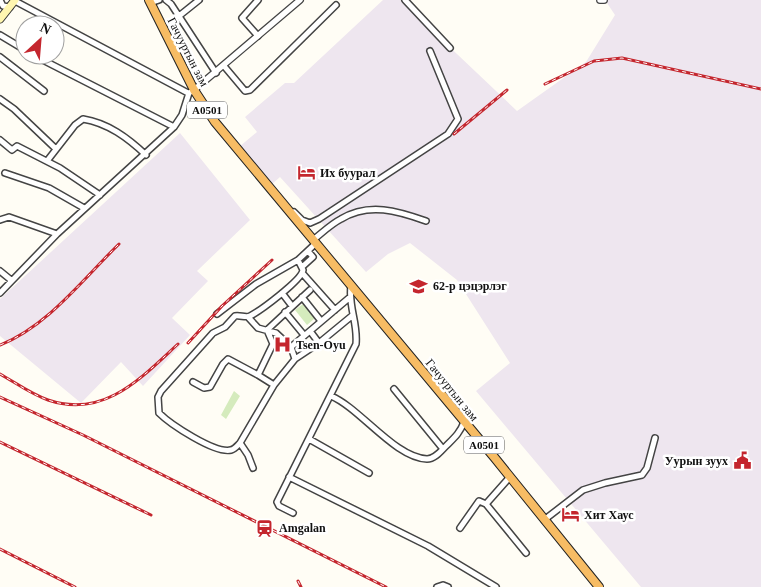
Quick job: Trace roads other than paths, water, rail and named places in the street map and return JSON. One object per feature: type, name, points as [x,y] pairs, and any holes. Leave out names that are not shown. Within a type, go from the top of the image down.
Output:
[{"type":"highway","name":"Гачууртын зам","points":[[150,2],[192,92],[285,206],[312,246],[325,255],[351,286],[596,586]]},
{"type":"main road","points":[[0,19],[15,0]]},
{"type":"street","points":[[0,0],[3,6],[10,7]]},
{"type":"street","points":[[15,0],[192,92]]},
{"type":"street","points":[[150,2],[159,0]]},
{"type":"street","points":[[166,0],[174,2],[179,16],[216,73]]},
{"type":"street","points":[[179,16],[199,0]]},
{"type":"street","points":[[258,0],[242,18],[258,36]]},
{"type":"street","points":[[0,293],[84,208],[146,155],[174,127],[182,116],[192,92],[299,0]]},
{"type":"street","points":[[405,0],[450,48]]},
{"type":"street","points":[[224,66],[245,91],[250,90],[336,5]]},
{"type":"street","points":[[0,35],[15,44]]},
{"type":"street","points":[[285,206],[302,220],[310,223],[319,219],[448,134],[458,119],[430,51]]},
{"type":"street","points":[[0,57],[44,90]]},
{"type":"street","points":[[53,65],[174,127]]},
{"type":"street","points":[[0,99],[14,109],[56,149]]},
{"type":"street","points":[[47,160],[75,125],[83,119],[114,130],[146,155]]},
{"type":"street","points":[[0,140],[12,150],[17,146],[47,160],[100,195]]},
{"type":"street","points":[[5,173],[50,188],[84,208]]},
{"type":"street","points":[[217,314],[256,284],[298,260],[338,220],[349,214],[372,209],[398,210],[426,221]]},
{"type":"street","points":[[0,220],[9,217],[57,234]]},
{"type":"street","points":[[302,267],[314,256],[312,246]]},
{"type":"street","points":[[298,260],[303,274],[335,310]]},
{"type":"street","points":[[0,271],[11,280]]},
{"type":"street","points":[[303,274],[282,293],[248,317],[235,316],[225,327],[213,332],[158,397],[158,409],[161,415],[206,444],[230,450],[240,443],[274,385],[295,359],[319,343],[352,315]]},
{"type":"street","points":[[0,286],[6,287]]},
{"type":"street","points":[[293,514],[277,504],[356,344],[357,328],[349,298],[351,286]]},
{"type":"street","points":[[267,330],[310,290]]},
{"type":"street","points":[[282,293],[292,306]]},
{"type":"street","points":[[302,297],[321,321]]},
{"type":"street","points":[[291,347],[349,298]]},
{"type":"street","points":[[285,312],[304,335]]},
{"type":"street","points":[[248,317],[258,328],[276,333],[291,347],[295,359]]},
{"type":"street","points":[[258,375],[272,344],[267,330]]},
{"type":"street","points":[[310,331],[319,343]]},
{"type":"street","points":[[193,382],[204,388],[210,387],[223,364],[228,359],[274,385]]},
{"type":"street","points":[[394,389],[443,449]]},
{"type":"street","points":[[331,396],[352,408],[364,421],[406,451],[427,459],[434,457],[460,433],[464,422]]},
{"type":"street","points":[[544,520],[583,490],[605,482],[642,475],[648,468],[655,438]]},
{"type":"street","points":[[309,439],[369,473]]},
{"type":"street","points":[[240,443],[248,455],[253,468]]},
{"type":"street","points":[[289,477],[428,546],[496,587]]},
{"type":"street","points":[[486,504],[509,478]]},
{"type":"street","points":[[460,528],[479,501],[486,504],[526,553]]},
{"type":"street","points":[[437,587],[443,585],[448,587]]},
{"type":"railway","points":[[545,84],[594,61],[622,58],[761,89]]},
{"type":"railway","points":[[454,134],[507,90]]},
{"type":"railway","points":[[0,345],[17,337],[49,314],[119,244]]},
{"type":"railway","points":[[188,343],[222,306],[272,260]]},
{"type":"railway","points":[[0,374],[42,398],[68,404],[87,404],[104,400],[120,392],[150,370],[178,344]]},
{"type":"railway","points":[[0,397],[83,435],[386,587]]},
{"type":"railway","points":[[0,442],[151,515]]},
{"type":"railway","points":[[0,549],[75,587]]},
{"type":"railway","points":[[298,581],[301,587]]},
{"type":"place","name":"Их буурал","points":[[306,173]]},
{"type":"place","name":"62-р цэцэрлэг","points":[[419,286]]},
{"type":"place","name":"Tsen-Oyu","points":[[282,345]]},
{"type":"place","name":"Уурын зуух","points":[[742,461]]},
{"type":"place","name":"Хит Хаус","points":[[570,515]]},
{"type":"place","name":"Amgalan","points":[[265,528]]}]
